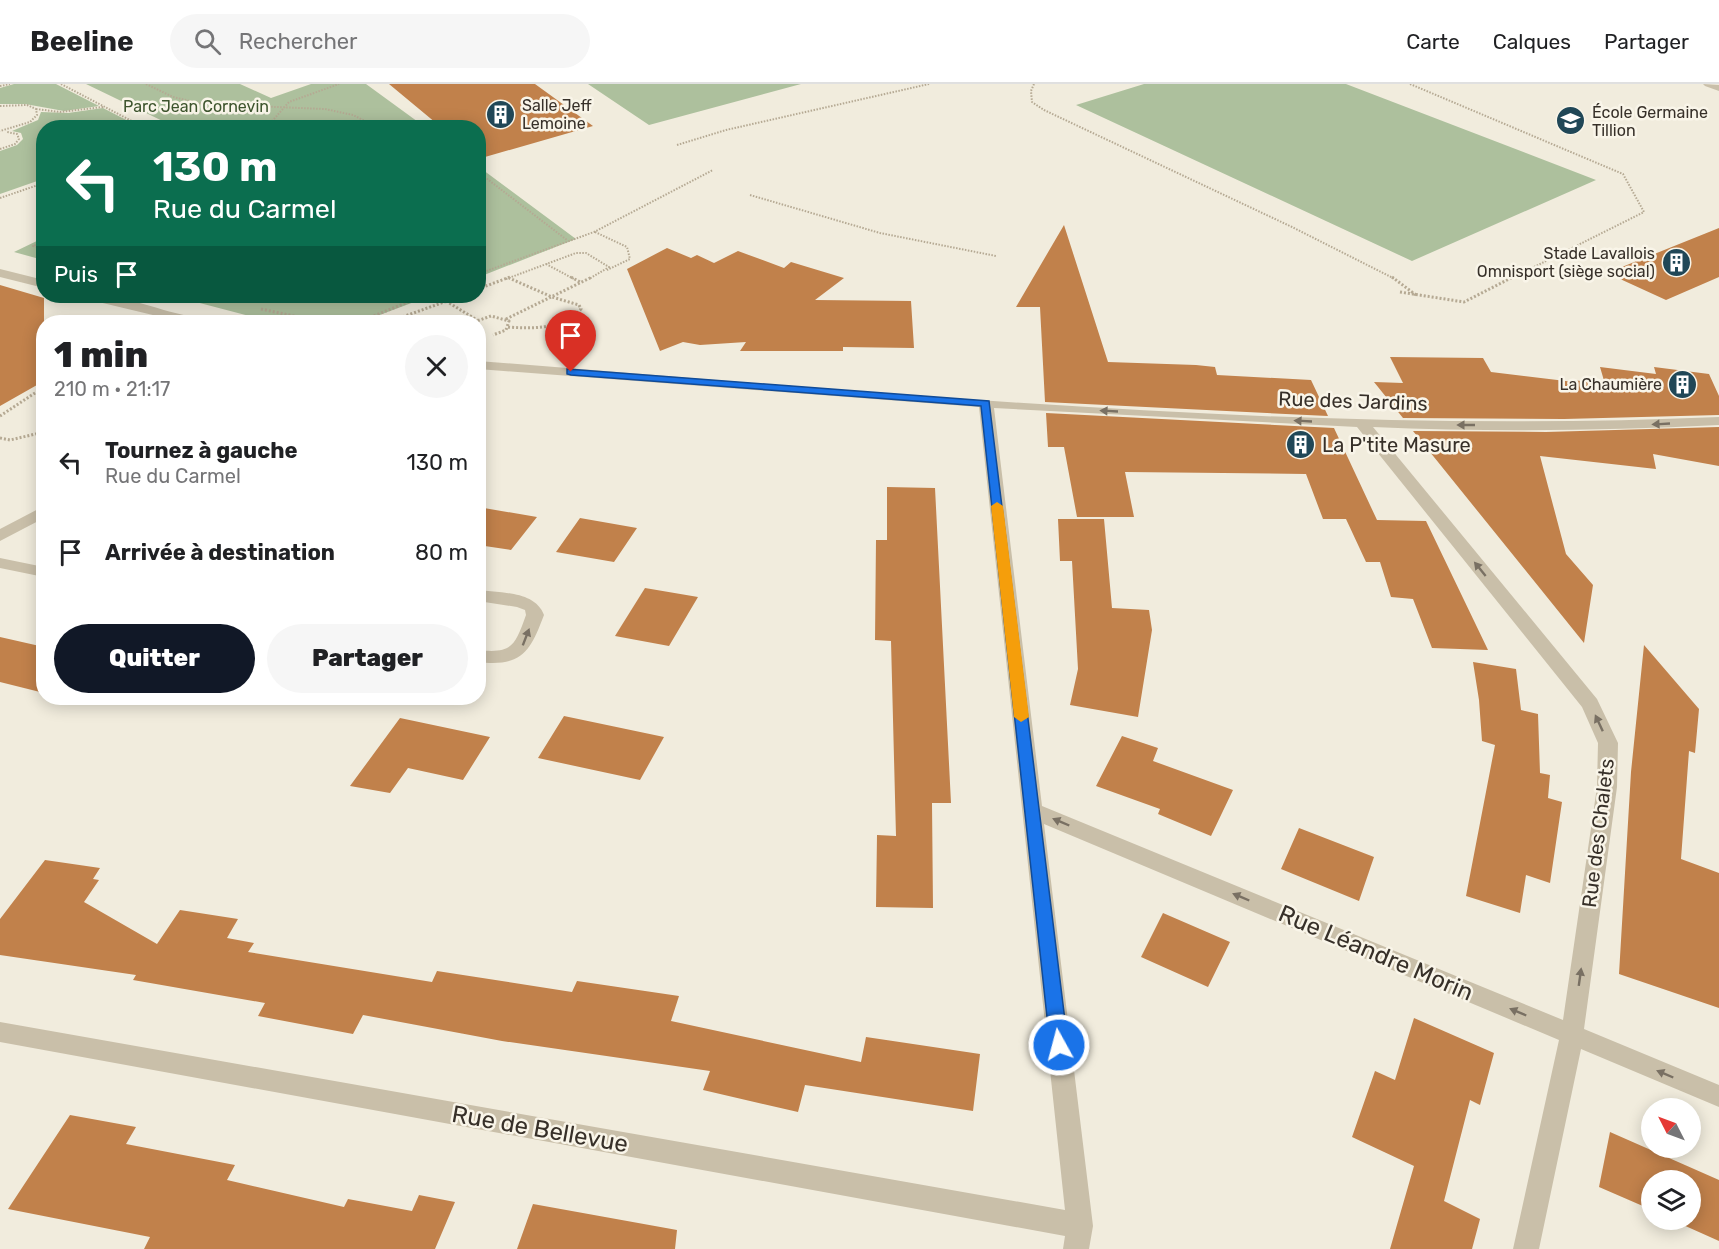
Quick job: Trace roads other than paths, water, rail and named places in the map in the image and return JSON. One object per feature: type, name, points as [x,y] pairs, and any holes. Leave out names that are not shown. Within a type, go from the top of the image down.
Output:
[{"type":"street","points":[[1708,84],[1719,88]]},
{"type":"street","points":[[0,273],[36,282]]},
{"type":"street","points":[[119,303],[168,315]]},
{"type":"street","name":"Rue des Jardins","points":[[486,366],[986,404],[1362,424],[1623,426],[1719,421]]},
{"type":"street","points":[[986,404],[1078,1238]]},
{"type":"street","name":"Rue des Chalets","points":[[1362,424],[1590,704],[1608,743],[1607,788],[1572,1035],[1526,1249]]},
{"type":"street","points":[[0,536],[36,516]]},
{"type":"street","points":[[0,563],[36,570]]},
{"type":"street","points":[[486,596],[521,602],[532,607],[535,615],[522,648],[512,655],[499,659],[486,657]]},
{"type":"street","name":"Rue Léandre Morin","points":[[1032,810],[1719,1096]]},
{"type":"street","name":"Rue de Bellevue","points":[[0,1032],[1078,1238]]},
{"type":"place","name":"Salle Jeff Lemoine","points":[[501,114]]},
{"type":"place","name":"École Germaine Tillion","points":[[1571,121]]},
{"type":"place","name":"Stade Lavallois Omnisport (siège social)","points":[[1676,262]]},
{"type":"place","name":"La Chaumière","points":[[1683,384]]},
{"type":"place","name":"La P'tite Masure","points":[[1301,445]]},
{"type":"park label","name":"Parc Jean Cornevin","points":[[196,106]]}]
